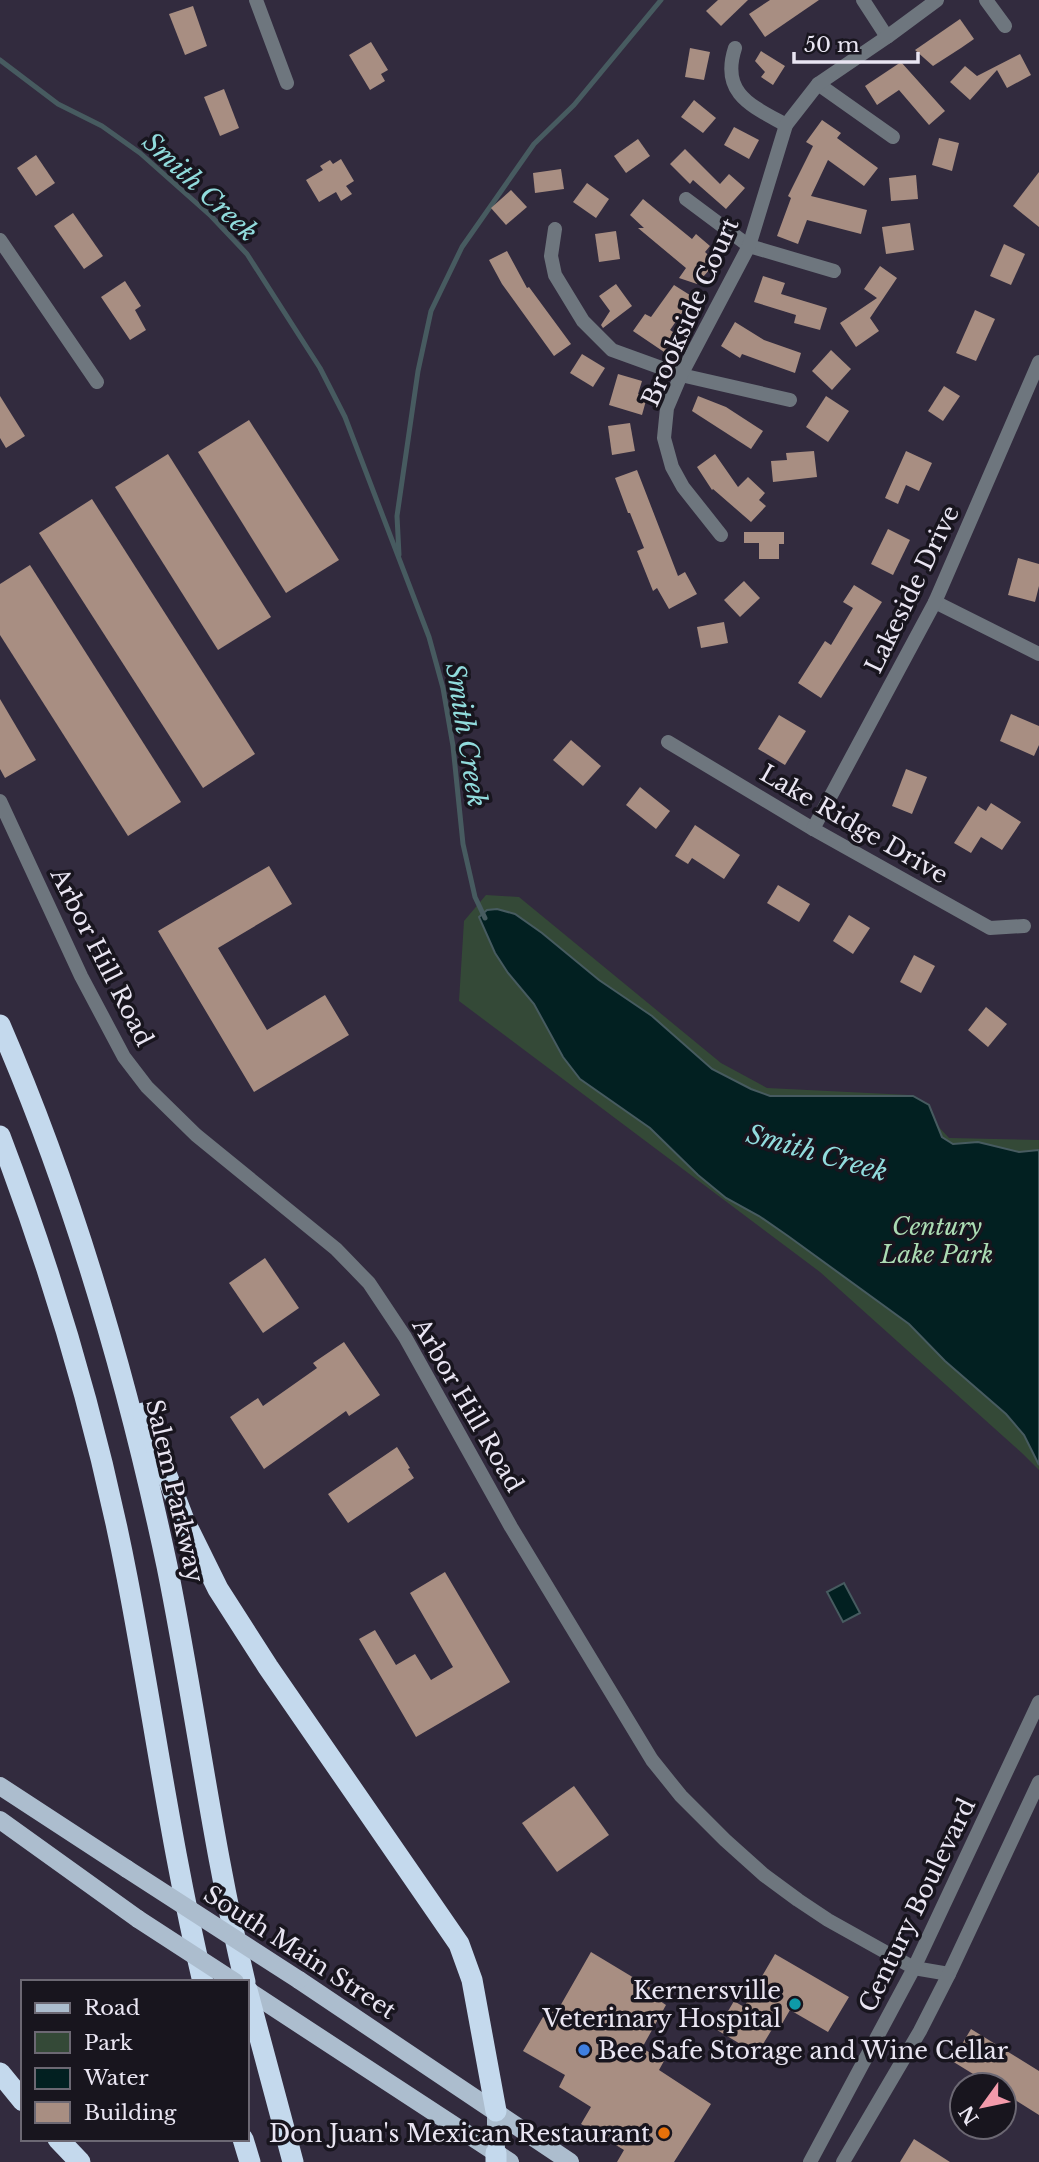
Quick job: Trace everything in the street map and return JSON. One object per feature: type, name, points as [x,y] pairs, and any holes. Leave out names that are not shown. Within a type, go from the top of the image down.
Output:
[{"type":"highway","name":"Salem Parkway","points":[[0,1025],[44,1137],[99,1299],[131,1413],[167,1568],[221,1867],[245,1980]]},
{"type":"highway","points":[[0,1136],[60,1311],[108,1488],[203,1980]]},
{"type":"highway","points":[[99,1299],[184,1520],[218,1588],[268,1667],[459,1944],[472,1980],[496,2111]]},
{"type":"highway","points":[[248,1994],[293,2162]]},
{"type":"highway","points":[[0,2073],[21,2099]]},
{"type":"highway","points":[[60,2141],[80,2162]]},
{"type":"highway","points":[[244,2141],[250,2162]]},
{"type":"main road","name":"South Main Street","points":[[0,1786],[299,1980],[570,2162]]},
{"type":"main road","points":[[0,1821],[138,1919],[232,1980]]},
{"type":"main road","points":[[248,1991],[501,2159]]},
{"type":"main road","points":[[496,2111],[501,2159]]},
{"type":"street","points":[[256,0],[287,83]]},
{"type":"street","points":[[863,0],[887,37]]},
{"type":"street","name":"Brookside Court","points":[[721,534],[683,486],[666,453],[664,423],[667,408],[681,375],[749,246],[786,125],[818,84],[937,0]]},
{"type":"street","points":[[986,0],[1005,26]]},
{"type":"street","points":[[735,48],[730,70],[737,92],[754,107],[786,125]]},
{"type":"street","points":[[818,84],[893,137]]},
{"type":"street","points":[[686,199],[749,246],[834,271]]},
{"type":"street","points":[[555,229],[551,257],[555,275],[583,321],[612,350],[681,375],[790,400]]},
{"type":"street","points":[[0,240],[97,382]]},
{"type":"street","name":"Lakeside Drive","points":[[813,829],[935,602],[1039,362]]},
{"type":"street","points":[[935,602],[1039,654]]},
{"type":"street","name":"Lake Ridge Drive","points":[[668,742],[813,829],[990,928],[1024,926]]},
{"type":"street","name":"Arbor Hill Road","points":[[0,801],[81,976],[124,1057],[147,1087],[196,1135],[336,1249],[369,1283],[405,1337],[511,1527],[652,1760],[681,1796],[764,1875],[828,1920],[915,1968],[949,1974]]},
{"type":"street","name":"Century Boulevard","points":[[810,2162],[915,1968],[1039,1702]]},
{"type":"street","points":[[843,2162],[907,2053],[949,1974],[1039,1783]]},
{"type":"green space","name":"Century Lake Park","points":[[486,895],[519,897],[721,1063],[767,1088],[909,1095],[949,1138],[1039,1140],[1039,1470],[820,1272],[459,1001],[464,921]]},
{"type":"water","name":"Century Lake Park","points":[[497,909],[515,914],[542,933],[599,980],[652,1016],[712,1069],[751,1089],[770,1096],[913,1096],[929,1105],[942,1137],[953,1144],[978,1142],[1019,1152],[1039,1150],[1039,1465],[1024,1435],[1006,1414],[945,1361],[909,1324],[759,1216],[726,1198],[650,1128],[580,1079],[563,1057],[534,1004],[495,953],[479,917],[487,910]]},
{"type":"water","points":[[844,1583],[860,1613],[843,1622],[827,1592]]},
{"type":"building","points":[[718,0],[748,0],[721,26],[706,11]]},
{"type":"building","points":[[770,0],[819,0],[765,37],[749,14]]},
{"type":"building","points":[[193,6],[207,46],[185,55],[169,14]]},
{"type":"building","points":[[960,19],[974,39],[961,48],[933,66],[915,50]]},
{"type":"building","points":[[371,42],[388,70],[381,74],[385,81],[370,90],[349,55]]},
{"type":"building","points":[[690,48],[710,52],[704,80],[685,77]]},
{"type":"building","points":[[761,51],[785,66],[773,85],[761,77],[765,72],[755,61]]},
{"type":"building","points":[[1020,54],[1031,75],[1007,88],[997,70],[970,100],[950,82],[965,66],[977,76]]},
{"type":"building","points":[[901,62],[945,111],[929,125],[899,90],[877,105],[865,86]]},
{"type":"building","points":[[224,89],[239,128],[220,136],[204,97]]},
{"type":"building","points":[[694,100],[716,118],[703,133],[681,117]]},
{"type":"building","points":[[822,120],[841,133],[837,138],[878,168],[864,186],[828,160],[811,196],[867,210],[861,234],[807,220],[798,244],[777,236],[791,198],[788,196],[813,146],[806,142]]},
{"type":"building","points":[[734,127],[759,140],[749,159],[724,145]]},
{"type":"building","points":[[939,138],[959,143],[952,171],[932,165]]},
{"type":"building","points":[[638,139],[650,156],[626,173],[614,156]]},
{"type":"building","points":[[685,149],[720,184],[729,174],[745,188],[726,209],[693,180],[690,184],[670,164]]},
{"type":"building","points":[[36,155],[55,183],[36,196],[17,168]]},
{"type":"building","points":[[341,159],[354,181],[346,186],[352,194],[341,201],[336,192],[319,202],[306,180],[323,170],[320,166],[330,160],[333,164]]},
{"type":"building","points":[[561,169],[564,189],[535,193],[533,173]]},
{"type":"building","points":[[1039,172],[1039,227],[1013,206]]},
{"type":"building","points":[[916,175],[918,199],[891,201],[889,178]]},
{"type":"building","points":[[587,183],[609,199],[596,218],[573,202]]},
{"type":"building","points":[[511,190],[527,207],[506,225],[491,208]]},
{"type":"building","points":[[643,199],[692,239],[696,234],[710,246],[705,252],[716,262],[697,284],[679,278],[686,268],[638,228],[644,228],[630,215]]},
{"type":"building","points":[[73,213],[103,256],[84,269],[54,226]]},
{"type":"building","points":[[910,223],[914,250],[886,254],[882,227]]},
{"type":"building","points":[[616,231],[620,259],[599,262],[595,234]]},
{"type":"building","points":[[1004,244],[1025,254],[1011,285],[990,276]]},
{"type":"building","points":[[507,251],[527,288],[529,287],[571,344],[554,356],[502,284],[489,260]]},
{"type":"building","points":[[880,266],[897,278],[870,318],[879,331],[856,347],[840,323],[877,298],[864,289]]},
{"type":"building","points":[[763,276],[785,283],[781,294],[827,308],[820,330],[794,323],[796,315],[754,302]]},
{"type":"building","points":[[125,281],[141,306],[135,310],[146,330],[130,340],[101,297]]},
{"type":"building","points":[[616,284],[632,306],[603,328],[601,325],[610,311],[599,296]]},
{"type":"building","points":[[674,285],[693,297],[670,330],[676,334],[664,352],[633,331],[645,314],[651,317]]},
{"type":"building","points":[[975,310],[995,319],[976,361],[956,353]]},
{"type":"building","points":[[735,322],[764,340],[801,353],[795,373],[742,354],[740,358],[721,346]]},
{"type":"building","points":[[831,350],[851,369],[832,390],[812,371]]},
{"type":"building","points":[[582,354],[605,368],[593,387],[570,373]]},
{"type":"building","points":[[618,374],[642,381],[638,394],[647,397],[642,415],[609,405]]},
{"type":"building","points":[[944,386],[960,396],[943,421],[928,411]]},
{"type":"building","points":[[0,396],[25,436],[6,448],[0,438]]},
{"type":"building","points":[[698,396],[726,407],[763,431],[751,449],[692,411]]},
{"type":"building","points":[[826,396],[849,411],[828,442],[806,427]]},
{"type":"building","points":[[249,420],[339,560],[286,593],[198,452]]},
{"type":"building","points":[[630,423],[635,451],[612,455],[608,426]]},
{"type":"building","points":[[814,451],[817,477],[773,482],[771,461],[787,460],[786,453]]},
{"type":"building","points":[[906,451],[932,463],[919,491],[906,485],[898,504],[885,498]]},
{"type":"building","points":[[168,454],[271,617],[218,650],[115,487]]},
{"type":"building","points":[[715,454],[738,487],[748,477],[765,493],[759,500],[766,506],[751,522],[712,490],[697,467]]},
{"type":"building","points":[[637,470],[678,576],[685,572],[697,594],[669,609],[657,588],[653,591],[637,551],[644,548],[615,478]]},
{"type":"building","points":[[92,499],[255,754],[203,788],[39,533]]},
{"type":"building","points":[[888,529],[910,540],[893,575],[871,564]]},
{"type":"building","points":[[744,532],[784,532],[784,544],[779,544],[779,559],[759,559],[759,543],[744,543]]},
{"type":"building","points":[[1018,558],[1039,564],[1039,586],[1035,602],[1008,595]]},
{"type":"building","points":[[30,565],[181,802],[128,836],[0,635],[0,584]]},
{"type":"building","points":[[744,581],[760,598],[740,617],[724,600]]},
{"type":"building","points":[[854,585],[882,602],[821,698],[798,683],[825,641],[831,645],[853,608],[843,602]]},
{"type":"building","points":[[724,622],[728,643],[701,648],[697,627]]},
{"type":"building","points":[[0,699],[36,760],[5,778],[0,769]]},
{"type":"building","points":[[1011,714],[1039,726],[1039,745],[1034,756],[1000,741]]},
{"type":"building","points":[[779,715],[806,731],[785,765],[758,749]]},
{"type":"building","points":[[571,740],[601,766],[583,786],[553,760]]},
{"type":"building","points":[[906,769],[927,777],[912,814],[892,806]]},
{"type":"building","points":[[640,787],[670,811],[656,829],[626,805]]},
{"type":"building","points":[[991,803],[1021,822],[1002,850],[981,837],[971,853],[954,843],[978,806],[986,811]]},
{"type":"building","points":[[695,825],[740,855],[724,879],[692,858],[688,864],[675,856]]},
{"type":"building","points":[[269,866],[292,904],[218,948],[267,1030],[325,995],[349,1035],[254,1092],[158,931]]},
{"type":"building","points":[[778,885],[810,904],[799,922],[767,903]]},
{"type":"building","points":[[849,915],[870,928],[853,954],[833,941]]},
{"type":"building","points":[[914,955],[935,966],[921,993],[900,982]]},
{"type":"building","points":[[986,1007],[1007,1024],[988,1047],[968,1030]]},
{"type":"building","points":[[265,1258],[299,1308],[263,1333],[229,1283]]},
{"type":"building","points":[[344,1342],[380,1395],[349,1416],[346,1411],[264,1469],[230,1417],[258,1398],[263,1406],[317,1368],[313,1363]]},
{"type":"building","points":[[397,1447],[414,1478],[348,1523],[328,1494]]},
{"type":"building","points":[[445,1572],[510,1682],[416,1737],[359,1639],[375,1630],[396,1665],[415,1654],[431,1680],[453,1667],[410,1593]]},
{"type":"building","points":[[574,1786],[609,1835],[557,1872],[522,1823]]},
{"type":"building","name":"Bee Safe Storage and Wine Cellar","points":[[591,1952],[664,1996],[660,2001],[666,2005],[642,2048],[664,2061],[659,2070],[711,2104],[674,2162],[617,2162],[624,2150],[581,2124],[591,2107],[559,2087],[565,2075],[523,2051],[543,2017],[548,2019],[555,2006],[559,2008]]},
{"type":"building","name":"Kernersville Veterinary Hospital","points":[[775,1954],[849,1997],[828,2032],[790,2010],[779,2029],[774,2026],[757,2054],[717,2030],[734,2001],[744,2007]]},
{"type":"building","points":[[971,2029],[1039,2071],[1039,2115],[1018,2102],[1018,2071],[968,2071],[952,2061]]},
{"type":"building","points":[[914,2139],[950,2162],[900,2162]]},
{"type":"waterway","points":[[399,555],[397,516],[418,371],[431,311],[462,247],[534,144],[574,105],[661,0]]},
{"type":"waterway","name":"Smith Creek","points":[[0,60],[58,104],[102,126],[140,153],[211,216],[247,254],[320,368],[345,417],[429,637],[443,688],[453,746],[463,844],[475,897],[485,918]]},
{"type":"place","name":"Kernersville Veterinary Hospital","points":[[795,2004]]},
{"type":"place","name":"Bee Safe Storage and Wine Cellar","points":[[584,2050]]},
{"type":"place","name":"Don Juan's Mexican Restaurant","points":[[664,2133]]}]
